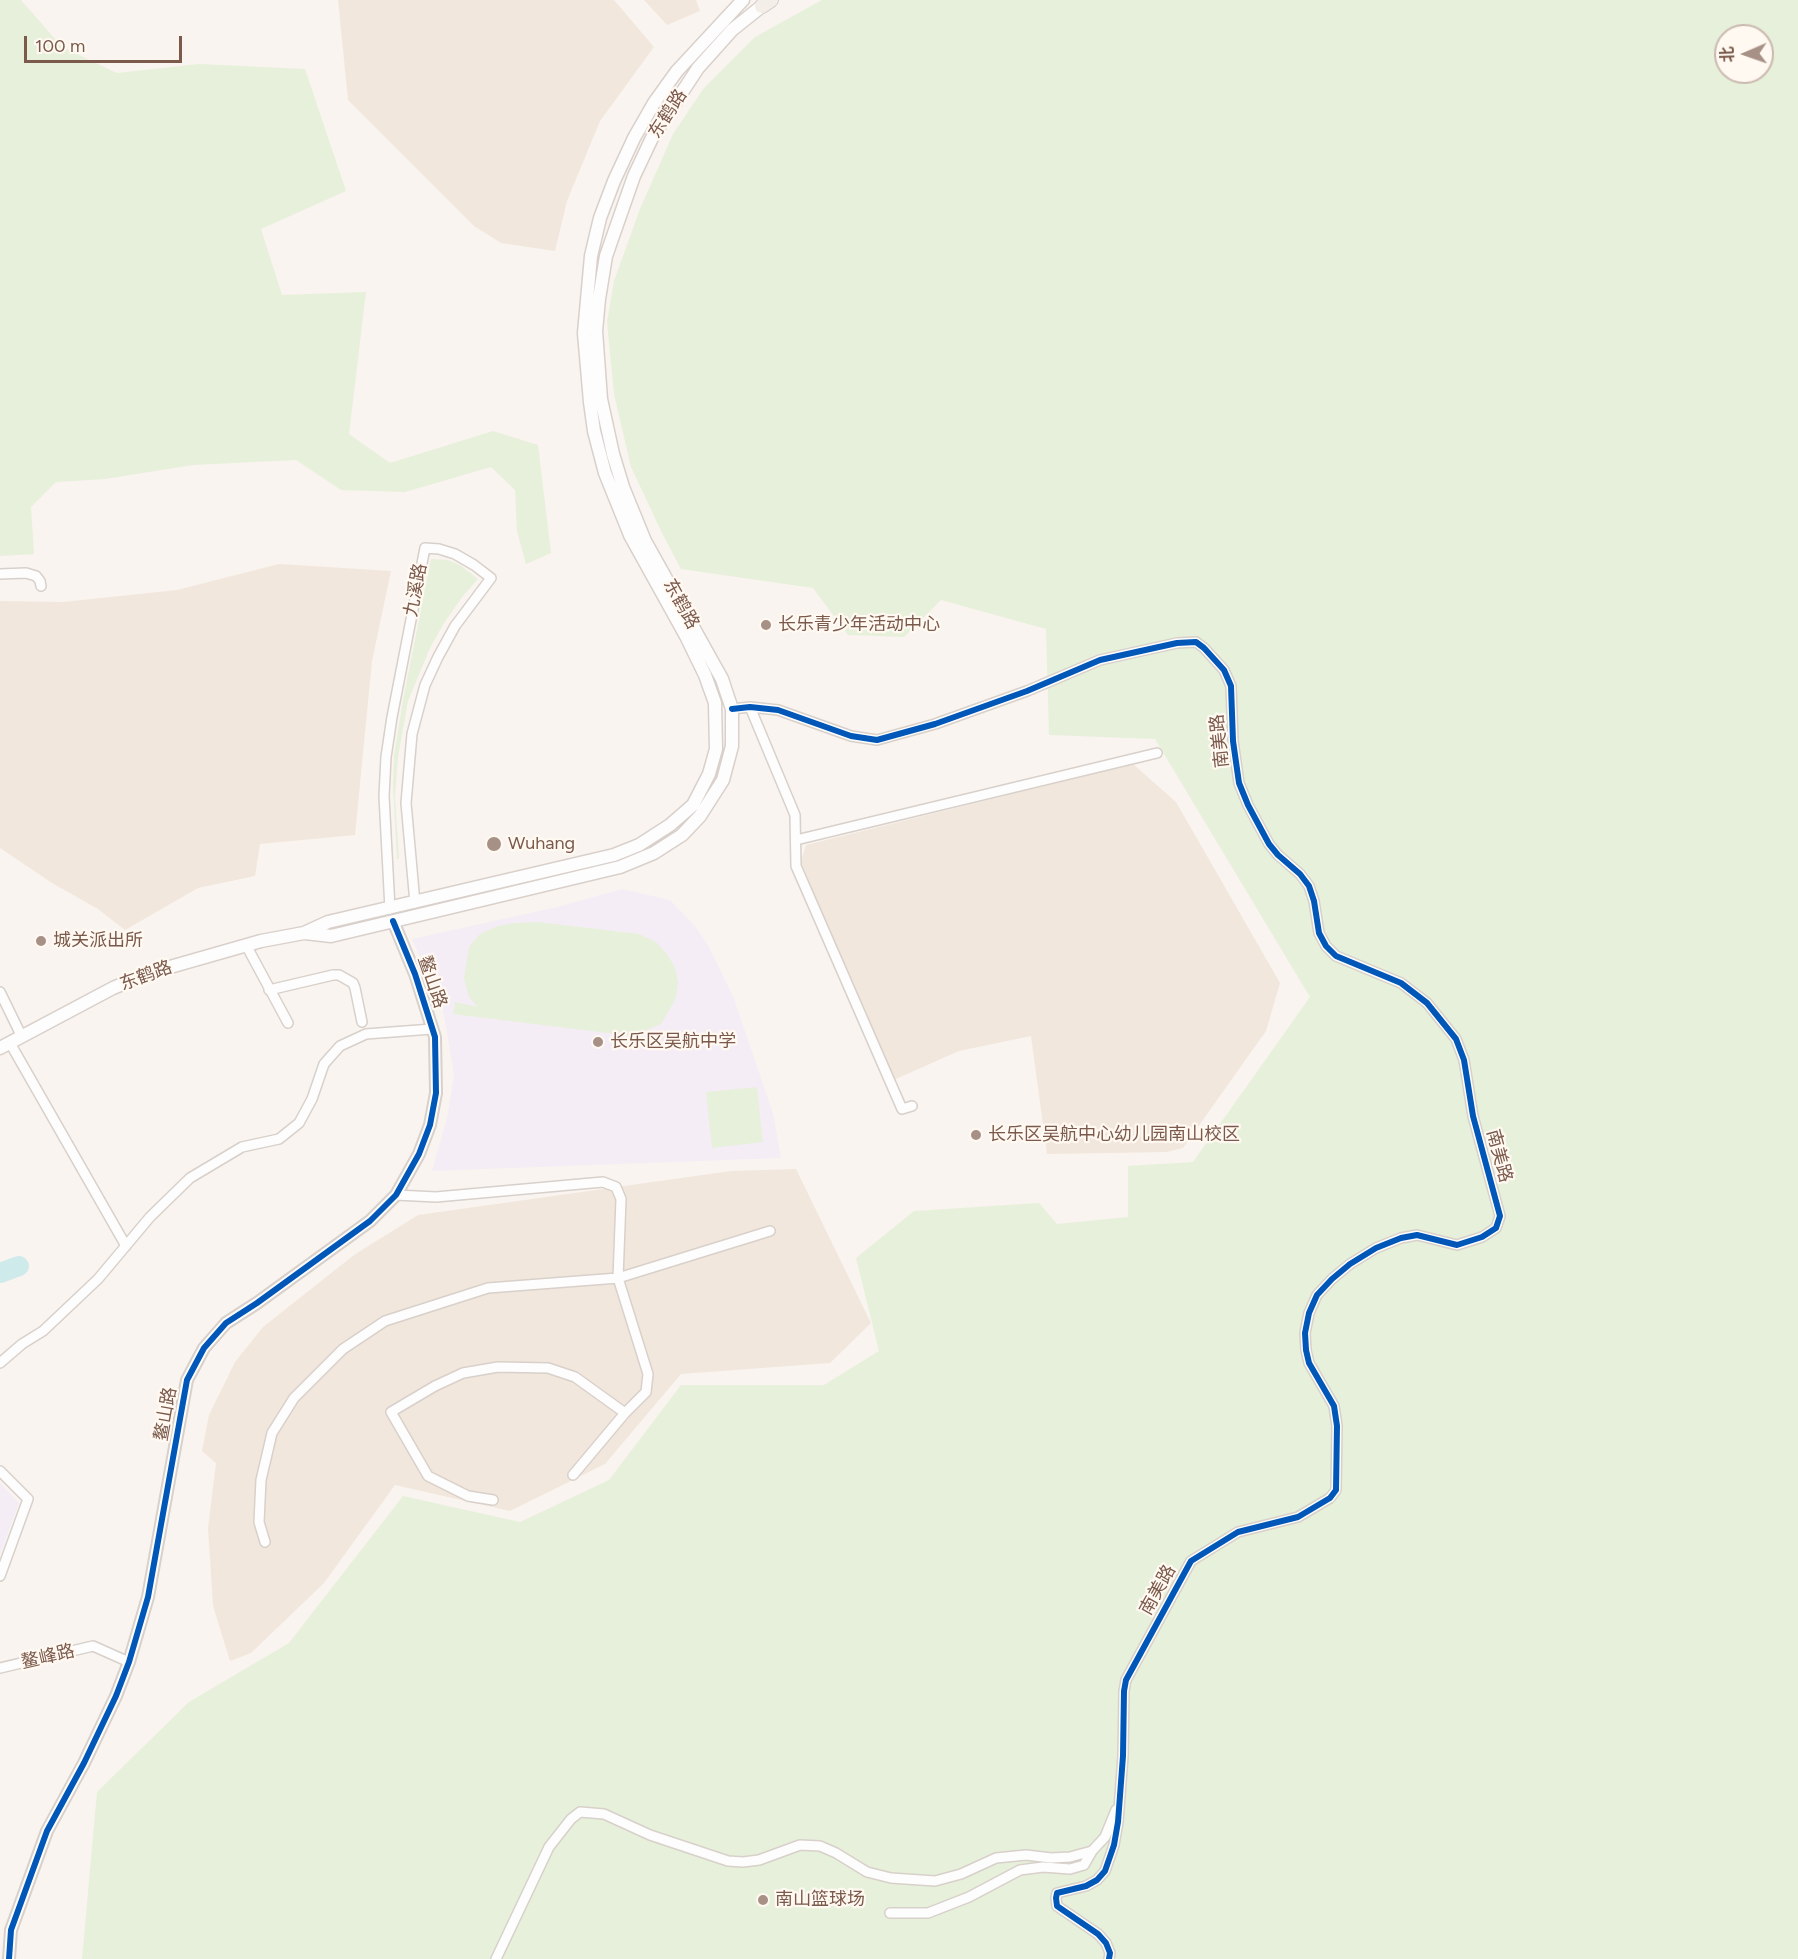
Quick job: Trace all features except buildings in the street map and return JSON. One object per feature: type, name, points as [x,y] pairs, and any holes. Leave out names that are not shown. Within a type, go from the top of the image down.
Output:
[{"type":"main road","name":"东鹤路","points":[[5,1046],[113,988],[150,973],[246,945],[304,933],[328,922],[589,862],[639,845],[670,825],[693,805],[709,774],[716,749],[715,702],[686,636],[630,535],[605,473],[594,431],[584,333],[591,256],[600,218],[634,138],[654,103],[677,71],[743,0]]},
{"type":"main road","name":"东鹤路","points":[[304,933],[331,936],[620,867],[654,854],[682,835],[700,816],[723,780],[732,746],[732,709],[722,679],[645,542],[623,487],[601,399],[596,331],[598,299],[606,256],[634,176],[652,138],[698,68],[732,30],[761,5]]},
{"type":"street","name":"东鹤路","points":[[743,0],[761,5]]},
{"type":"street","name":"九溪路","points":[[390,909],[384,796],[386,757],[424,548],[439,549],[455,554],[491,578],[454,626],[438,657],[425,685],[412,734],[406,803],[415,903]]},
{"type":"street","points":[[0,574],[26,573],[36,576],[41,586]]},
{"type":"street","name":"南美路","points":[[732,709],[750,707],[778,710],[851,736],[877,740],[935,724],[1100,660],[1177,643],[1196,642],[1224,670],[1231,686],[1233,741],[1239,783],[1248,805],[1269,844],[1278,855],[1300,873],[1309,886],[1319,933],[1326,946],[1336,956],[1401,983],[1427,1003],[1456,1039],[1464,1060],[1473,1116],[1500,1216],[1496,1228],[1482,1237],[1457,1245],[1417,1235],[1401,1238],[1376,1248],[1350,1264],[1317,1295],[1305,1332],[1306,1350],[1309,1363],[1334,1406],[1337,1426],[1336,1490],[1330,1498],[1298,1517],[1238,1532],[1191,1561],[1126,1680],[1123,1756],[1114,1845],[1105,1871],[1097,1880],[1086,1886],[1057,1893],[1056,1898],[1058,1906],[1098,1934],[1106,1943],[1110,1953],[1109,1959]]},
{"type":"street","points":[[750,707],[795,815],[796,866],[902,1109],[912,1106]]},
{"type":"street","points":[[796,840],[1156,753]]},
{"type":"street","name":"鳌山路","points":[[9,1959],[11,1930],[47,1831],[84,1763],[116,1696],[129,1662],[148,1597],[187,1380],[204,1348],[226,1323],[370,1221],[396,1196],[419,1154],[429,1125],[436,1093],[435,1037],[415,974],[393,921]]},
{"type":"street","points":[[246,945],[288,1023]]},
{"type":"street","points":[[269,990],[339,975],[352,983],[355,988],[362,1022]]},
{"type":"street","points":[[0,992],[22,1037]]},
{"type":"street","points":[[0,1363],[22,1344],[43,1331],[98,1279],[150,1217],[190,1178],[242,1147],[279,1139],[299,1123],[312,1099],[324,1064],[340,1046],[366,1034],[432,1029]]},
{"type":"street","points":[[5,1046],[126,1246]]},
{"type":"street","points":[[396,1196],[436,1197],[603,1182],[616,1187],[621,1199],[618,1278],[648,1374],[646,1392],[625,1413],[573,1475]]},
{"type":"street","points":[[265,1542],[259,1522],[261,1480],[272,1433],[294,1398],[343,1349],[385,1321],[488,1288],[618,1278],[770,1231]]},
{"type":"street","points":[[493,1500],[468,1496],[428,1476],[391,1412],[435,1386],[463,1373],[498,1367],[548,1368],[575,1377],[625,1413]]},
{"type":"street","points":[[0,1471],[28,1499],[0,1576]]},
{"type":"street","name":"鳌峰路","points":[[0,1668],[93,1646],[129,1662]]},
{"type":"street","points":[[890,1913],[928,1913],[969,1897],[1020,1870],[1043,1867],[1070,1869],[1084,1866],[1092,1851],[1105,1837],[1119,1803]]},
{"type":"street","points":[[496,1959],[549,1847],[571,1819],[580,1812],[604,1814],[650,1835],[728,1861],[759,1860],[800,1845],[820,1846],[836,1852],[867,1872],[911,1881],[935,1881],[961,1875],[996,1858],[1012,1855],[1070,1857],[1092,1851]]},
{"type":"shaded area","points":[[338,0],[614,0],[654,47],[600,121],[567,201],[555,251],[501,243],[474,226],[348,100]]},
{"type":"shaded area","points":[[644,0],[696,0],[700,11],[667,25]]},
{"type":"shaded area","points":[[279,564],[391,571],[372,661],[355,835],[260,844],[255,876],[198,888],[125,930],[98,909],[52,883],[0,848],[0,601],[63,602],[177,590]]},
{"type":"shaded area","points":[[1133,764],[1176,802],[1280,983],[1266,1031],[1183,1148],[1167,1152],[1047,1154],[1031,1036],[959,1051],[889,1082],[801,861],[806,845]]},
{"type":"shaded area","name":"长乐区吴航中学","points":[[622,889],[670,900],[695,926],[709,947],[733,996],[773,1113],[781,1158],[432,1171],[447,1118],[454,1075],[443,1010],[412,939],[557,907]]},
{"type":"shaded area","points":[[796,1169],[871,1323],[830,1363],[681,1374],[605,1464],[510,1511],[395,1485],[324,1583],[251,1653],[230,1661],[213,1606],[208,1528],[216,1463],[202,1451],[209,1415],[235,1362],[263,1327],[354,1255],[418,1215],[731,1171]]},
{"type":"shaded area","points":[[0,1483],[19,1503],[0,1555]]},
{"type":"green space","points":[[0,0],[21,0],[62,47],[117,73],[199,64],[305,69],[346,191],[261,229],[282,295],[366,292],[349,434],[390,463],[493,431],[538,445],[551,553],[526,564],[517,531],[515,490],[491,467],[405,492],[341,490],[296,460],[193,465],[105,479],[56,482],[31,507],[34,554],[0,556]]},
{"type":"green space","points":[[822,0],[1798,0],[1798,1959],[82,1959],[97,1792],[189,1702],[289,1643],[403,1496],[520,1522],[609,1480],[681,1385],[824,1385],[879,1351],[856,1258],[914,1211],[1039,1203],[1057,1224],[1128,1217],[1128,1166],[1193,1162],[1310,997],[1155,739],[1049,735],[1046,629],[941,600],[904,637],[848,635],[813,588],[681,569],[631,467],[614,394],[607,322],[614,281],[640,209],[673,134],[704,88],[755,37]]},
{"type":"green space","points":[[431,559],[448,560],[460,565],[478,579],[444,623],[430,648],[408,701],[398,757],[395,796],[399,859],[397,859],[393,787],[394,756]]},
{"type":"green space","points":[[538,922],[639,934],[656,942],[667,954],[675,968],[678,982],[676,998],[661,1024],[642,1032],[640,1037],[453,1014],[455,1002],[478,1007],[469,997],[464,978],[469,947],[480,934],[498,926]]},
{"type":"green space","points":[[757,1087],[763,1142],[712,1148],[706,1092]]},
{"type":"waterway","points":[[0,1273],[19,1266]]},
{"type":"cycle path","points":[[732,709],[750,707],[778,710],[851,736],[877,740],[935,724],[1027,691],[1100,660],[1177,643],[1196,642],[1224,670],[1231,686],[1233,741],[1239,783],[1248,805],[1269,844],[1309,886],[1319,933],[1326,946],[1336,956],[1401,983],[1427,1003],[1456,1039],[1464,1060],[1473,1116],[1500,1216],[1496,1228],[1482,1237],[1457,1245],[1417,1235],[1401,1238],[1376,1248],[1350,1264],[1317,1295],[1309,1313],[1305,1333],[1306,1350],[1309,1363],[1334,1406],[1337,1426],[1336,1490],[1330,1498],[1298,1517],[1238,1532],[1191,1561],[1126,1680],[1123,1756],[1114,1845],[1105,1871],[1097,1880],[1086,1886],[1057,1893],[1056,1898],[1057,1906],[1098,1934],[1106,1943],[1110,1953],[1109,1959]]},
{"type":"cycle path","points":[[9,1959],[11,1930],[47,1831],[84,1763],[116,1696],[129,1662],[148,1597],[187,1380],[204,1348],[226,1323],[370,1221],[396,1195],[419,1154],[430,1125],[436,1093],[435,1037],[415,974],[393,921]]},
{"type":"place","name":"长乐青少年活动中心","points":[[766,625]]},
{"type":"place","name":"Wuhang","points":[[494,844]]},
{"type":"place","name":"城关派出所","points":[[41,941]]},
{"type":"place","name":"长乐区吴航中学","points":[[598,1042]]},
{"type":"place","name":"长乐区吴航中心幼儿园南山校区","points":[[976,1135]]},
{"type":"place","name":"南山篮球场","points":[[763,1900]]}]
